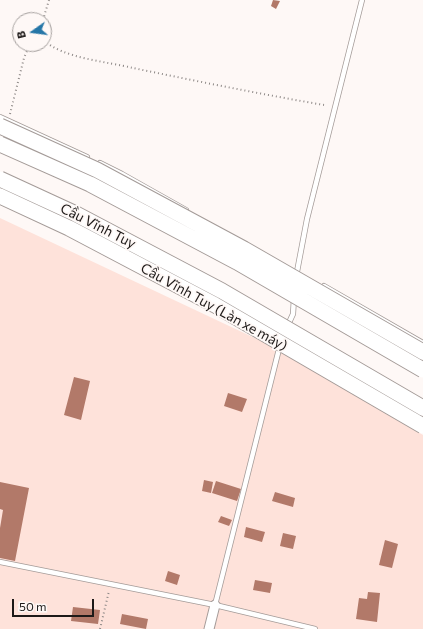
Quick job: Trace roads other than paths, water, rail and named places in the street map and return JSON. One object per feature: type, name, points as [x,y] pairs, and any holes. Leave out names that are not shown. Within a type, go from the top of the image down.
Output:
[{"type":"highway","points":[[4,123],[97,170],[244,249],[423,352]]},
{"type":"highway","points":[[0,144],[90,184],[237,262],[423,370]]},
{"type":"highway","name":"Cầu Vĩnh Tuy","points":[[0,179],[76,214],[222,291],[423,408]]},
{"type":"highway","name":"Cầu Vĩnh Tuy (Làn xe máy)","points":[[0,196],[69,228],[215,305],[423,426]]},
{"type":"street","points":[[209,629],[215,605]]},
{"type":"lane","points":[[295,286],[307,219],[362,0]]},
{"type":"lane","points":[[0,117],[4,123],[122,174],[192,213]]},
{"type":"lane","points":[[290,267],[304,275]]},
{"type":"lane","points":[[317,282],[423,343]]},
{"type":"lane","points":[[215,605],[278,349],[293,314],[295,293]]},
{"type":"lane","points":[[0,562],[215,605],[315,629]]}]
